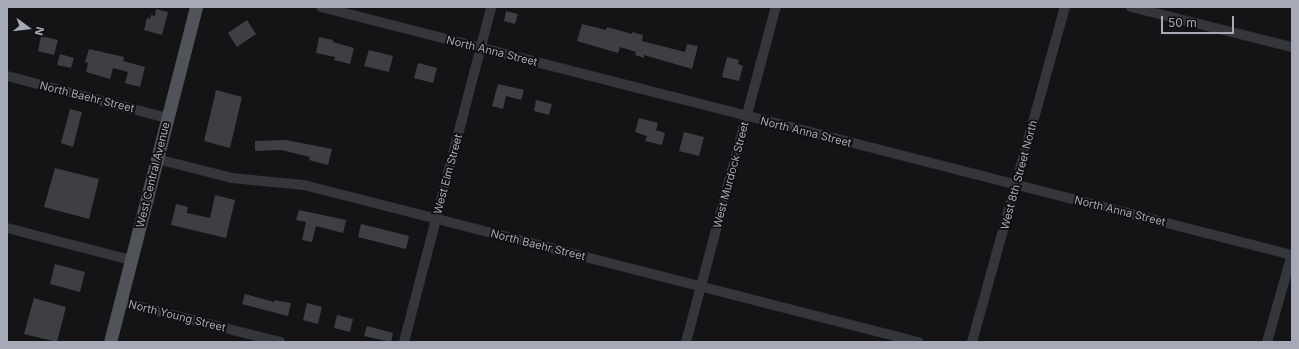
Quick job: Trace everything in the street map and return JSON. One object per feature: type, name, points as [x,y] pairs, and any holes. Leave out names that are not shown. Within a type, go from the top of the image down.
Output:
[{"type":"main road","name":"West Central Avenue","points":[[110,342],[196,7]]},
{"type":"street","name":"North Anna Street","points":[[321,7],[1292,254]]},
{"type":"street","name":"West Elm Street","points":[[404,342],[492,7]]},
{"type":"street","name":"West Murdock Street","points":[[686,342],[776,7]]},
{"type":"street","name":"West 8th Street North","points":[[972,342],[1065,7]]},
{"type":"street","points":[[1131,7],[1292,47]]},
{"type":"street","name":"North Baehr Street","points":[[7,76],[168,118]]},
{"type":"street","name":"North Baehr Street","points":[[157,159],[232,178],[304,185],[918,342]]},
{"type":"street","points":[[7,228],[131,260]]},
{"type":"street","points":[[1267,342],[1292,254]]},
{"type":"street","name":"North Young Street","points":[[120,302],[280,342]]},
{"type":"building","points":[[156,9],[168,12],[162,35],[144,30],[147,18],[150,19],[151,15],[155,16]]},
{"type":"building","points":[[506,11],[518,14],[515,24],[504,21]]},
{"type":"building","points":[[247,20],[256,34],[237,47],[228,33]]},
{"type":"building","points":[[582,24],[606,30],[607,27],[632,34],[632,32],[643,35],[642,41],[685,52],[687,44],[698,46],[692,69],[644,55],[644,58],[635,55],[636,52],[620,47],[618,53],[577,41]]},
{"type":"building","points":[[41,36],[58,40],[54,55],[38,51]]},
{"type":"building","points":[[319,37],[333,40],[333,42],[354,48],[350,64],[334,60],[335,57],[316,53]]},
{"type":"building","points":[[89,49],[124,57],[123,61],[145,67],[140,87],[125,83],[128,72],[113,68],[110,79],[86,72],[88,63],[85,62]]},
{"type":"building","points":[[369,50],[393,56],[389,72],[364,66]]},
{"type":"building","points":[[60,54],[74,58],[71,68],[57,65]]},
{"type":"building","points":[[727,57],[739,60],[738,64],[743,66],[739,81],[722,77]]},
{"type":"building","points":[[418,63],[437,68],[433,83],[414,78]]},
{"type":"building","points":[[498,84],[524,90],[521,100],[506,96],[503,109],[492,106]]},
{"type":"building","points":[[216,90],[242,97],[230,148],[204,141]]},
{"type":"building","points":[[536,100],[552,104],[549,115],[534,111]]},
{"type":"building","points":[[70,109],[82,112],[73,147],[61,143]]},
{"type":"building","points":[[639,118],[658,123],[656,130],[665,133],[662,145],[645,141],[647,136],[635,132]]},
{"type":"building","points":[[684,132],[704,137],[699,156],[679,151]]},
{"type":"building","points":[[286,140],[332,149],[328,165],[309,160],[310,157],[281,150],[255,151],[255,141]]},
{"type":"building","points":[[55,168],[99,179],[89,219],[44,207]]},
{"type":"building","points":[[215,195],[235,200],[226,238],[171,225],[176,204],[188,207],[187,213],[210,218]]},
{"type":"building","points":[[299,210],[346,220],[343,233],[316,226],[312,242],[302,240],[306,222],[296,220]]},
{"type":"building","points":[[361,224],[409,236],[406,249],[358,237]]},
{"type":"building","points":[[55,264],[85,272],[80,292],[50,284]]},
{"type":"building","points":[[245,294],[274,302],[274,300],[291,303],[288,316],[242,304]]},
{"type":"building","points":[[34,298],[66,307],[57,342],[24,334]]},
{"type":"building","points":[[307,303],[322,307],[318,324],[303,320]]},
{"type":"building","points":[[337,315],[353,319],[350,332],[334,328]]},
{"type":"building","points":[[367,326],[393,333],[391,342],[364,336]]}]
